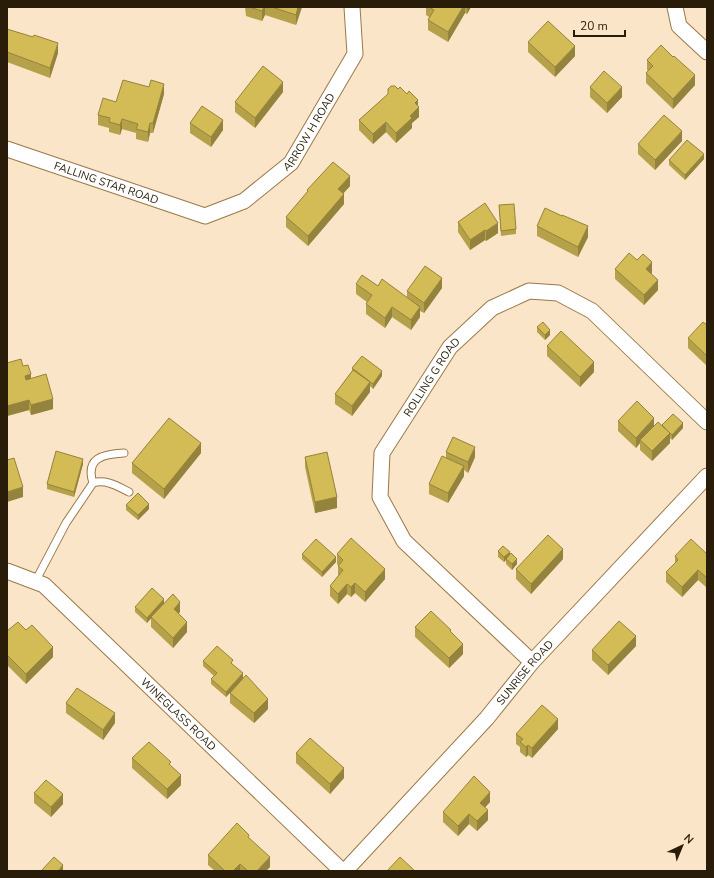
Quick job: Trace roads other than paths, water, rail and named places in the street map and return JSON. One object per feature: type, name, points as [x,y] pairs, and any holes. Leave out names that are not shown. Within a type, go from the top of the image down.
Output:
[{"type":"street","name":"ARROW H ROAD","points":[[206,216],[244,201],[291,163],[356,54],[352,7]]},
{"type":"street","points":[[674,7],[679,26],[707,52]]},
{"type":"street","name":"FALLING STAR ROAD","points":[[7,149],[206,216]]},
{"type":"street","name":"ROLLING G ROAD","points":[[532,662],[404,541],[380,497],[382,453],[450,347],[492,308],[528,291],[558,293],[592,311],[707,422]]},
{"type":"street","name":"SUNRISE ROAD","points":[[344,871],[487,718],[532,662],[707,476]]},
{"type":"street","name":"WINEGLASS ROAD","points":[[7,571],[44,585],[344,871]]},
{"type":"lane","points":[[93,483],[90,470],[96,460],[107,455],[124,453]]},
{"type":"lane","points":[[36,582],[66,523],[93,483],[99,481],[112,483],[128,492]]}]
